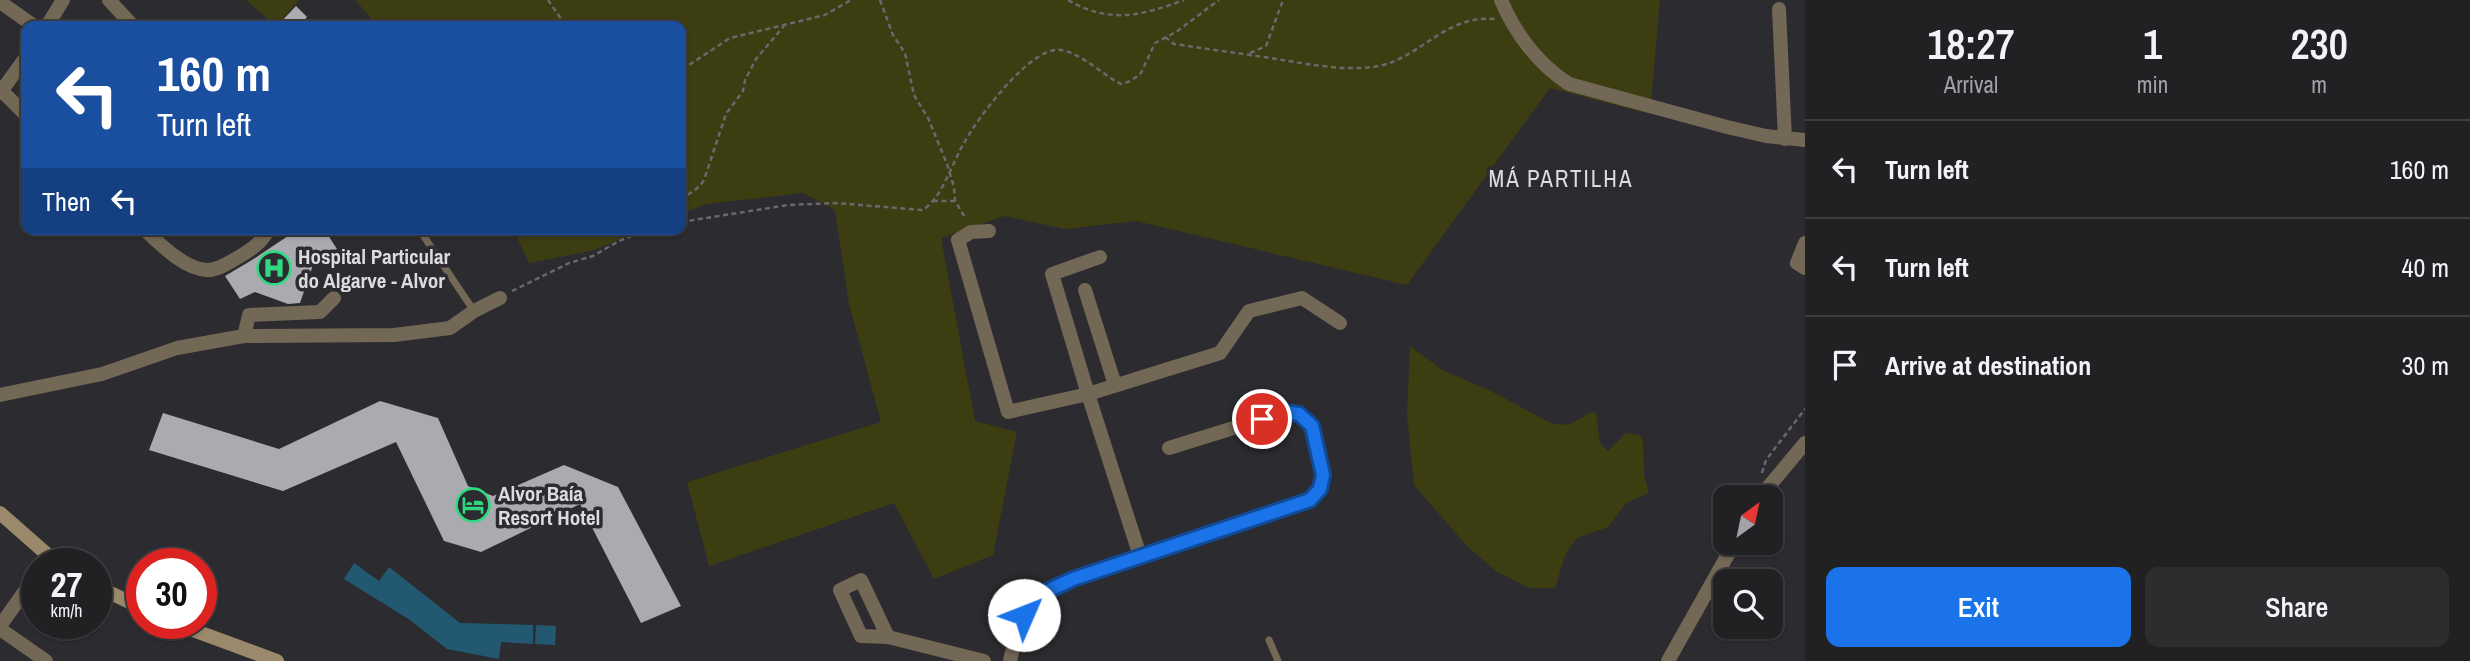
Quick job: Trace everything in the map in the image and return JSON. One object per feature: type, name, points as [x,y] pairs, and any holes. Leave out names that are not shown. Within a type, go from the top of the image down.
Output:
[{"type":"street","points":[[50,21],[63,0]]},
{"type":"street","points":[[109,0],[128,21]]},
{"type":"street","points":[[1501,0],[1530,50],[1552,73],[1569,84],[1714,124],[1785,139],[1805,140]]},
{"type":"street","points":[[0,2],[27,21]]},
{"type":"street","points":[[1779,9],[1785,139]]},
{"type":"street","points":[[21,64],[1,92],[21,110]]},
{"type":"street","points":[[989,231],[971,232],[958,240],[1008,412],[1088,394],[1220,353],[1249,311],[1302,298],[1340,323]]},
{"type":"street","points":[[152,235],[187,263],[209,270],[223,266],[249,251],[265,235]]},
{"type":"street","points":[[1805,243],[1797,263],[1805,268]]},
{"type":"street","points":[[1100,257],[1052,274],[1140,556]]},
{"type":"street","points":[[1085,290],[1115,385]]},
{"type":"street","points":[[244,336],[249,315],[320,312],[334,298]]},
{"type":"street","points":[[0,395],[102,374],[177,348],[244,336],[394,335],[450,328],[474,311],[500,298]]},
{"type":"street","points":[[1010,661],[1024,615],[1043,593],[1073,579],[1310,500],[1320,489],[1323,475],[1312,426],[1299,414],[1285,412],[1169,448]]},
{"type":"street","points":[[1768,485],[1805,443]]},
{"type":"street","points":[[0,513],[37,548]]},
{"type":"street","points":[[1668,661],[1728,555]]},
{"type":"street","points":[[21,597],[0,628],[46,661]]},
{"type":"street","points":[[888,637],[984,661]]},
{"type":"street","points":[[217,639],[277,661]]},
{"type":"lane","points":[[423,235],[474,311]]},
{"type":"lane","points":[[1269,640],[1278,661]]},
{"type":"path","points":[[548,0],[563,21]]},
{"type":"path","points":[[686,65],[730,38],[825,15],[851,0]]},
{"type":"path","points":[[880,0],[893,35],[905,53],[914,95],[928,118],[954,187],[955,201],[971,232]]},
{"type":"path","points":[[1068,0],[1099,14],[1118,17],[1163,8],[1184,0]]},
{"type":"path","points":[[686,221],[788,205],[836,203],[922,210],[933,201],[975,126],[1010,80],[1027,63],[1044,53],[1060,49],[1080,58],[1121,84],[1141,73],[1155,43],[1177,32],[1220,0]]},
{"type":"path","points":[[1247,54],[1266,46],[1283,0]]},
{"type":"path","points":[[1165,36],[1174,44],[1317,66],[1371,68],[1390,64],[1459,22],[1484,18],[1512,20]]},
{"type":"path","points":[[686,196],[698,189],[704,180],[726,114],[743,91],[745,80],[756,59],[784,26]]},
{"type":"path","points":[[933,201],[955,201]]},
{"type":"path","points":[[500,298],[569,263],[593,256],[634,235]]},
{"type":"path","points":[[1766,460],[1805,410]]},
{"type":"shaded area","points":[[246,0],[299,0],[280,21],[270,21]]},
{"type":"shaded area","points":[[355,0],[1660,0],[1650,114],[1550,88],[1407,285],[1136,221],[1065,229],[1004,216],[941,238],[975,421],[1017,432],[993,555],[934,579],[894,503],[709,566],[687,482],[881,422],[849,304],[835,210],[803,193],[706,204],[686,212],[686,21],[374,21]]},
{"type":"shaded area","points":[[516,235],[630,235],[591,251],[529,263]]},
{"type":"shaded area","points":[[1410,346],[1444,371],[1489,390],[1551,423],[1569,425],[1591,412],[1596,413],[1600,443],[1608,451],[1626,433],[1639,435],[1643,440],[1644,475],[1649,493],[1626,503],[1608,527],[1577,538],[1566,553],[1555,588],[1529,588],[1496,571],[1466,545],[1414,485],[1407,415]]},
{"type":"water","points":[[354,563],[379,581],[389,567],[460,623],[533,625],[533,644],[501,642],[499,659],[447,649],[410,620],[344,579]]},
{"type":"water","points":[[536,625],[556,626],[555,645],[535,644]]},
{"type":"building","points":[[296,6],[307,17],[303,21],[282,21]]},
{"type":"building","name":"Hospital Particular do Algarve - Alvor","points":[[290,235],[328,235],[337,249],[314,262],[300,303],[288,304],[255,292],[240,299],[225,276]]},
{"type":"building","points":[[380,401],[438,418],[468,486],[493,496],[564,465],[618,487],[681,606],[641,623],[580,504],[481,552],[444,541],[396,442],[283,491],[149,450],[163,413],[279,449]]},
{"type":"place","name":"Hospital Particular do Algarve - Alvor","points":[[274,268]]},
{"type":"place","name":"Alvor Baía Resort Hotel","points":[[473,505]]},
{"type":"district","name":"MÁ PARTILHA","points":[[1561,178]]},
{"type":"route","points":[[1024,615],[1043,593],[1073,579],[1310,500],[1320,489],[1323,475],[1312,426],[1299,414],[1285,412],[1262,419]]}]
